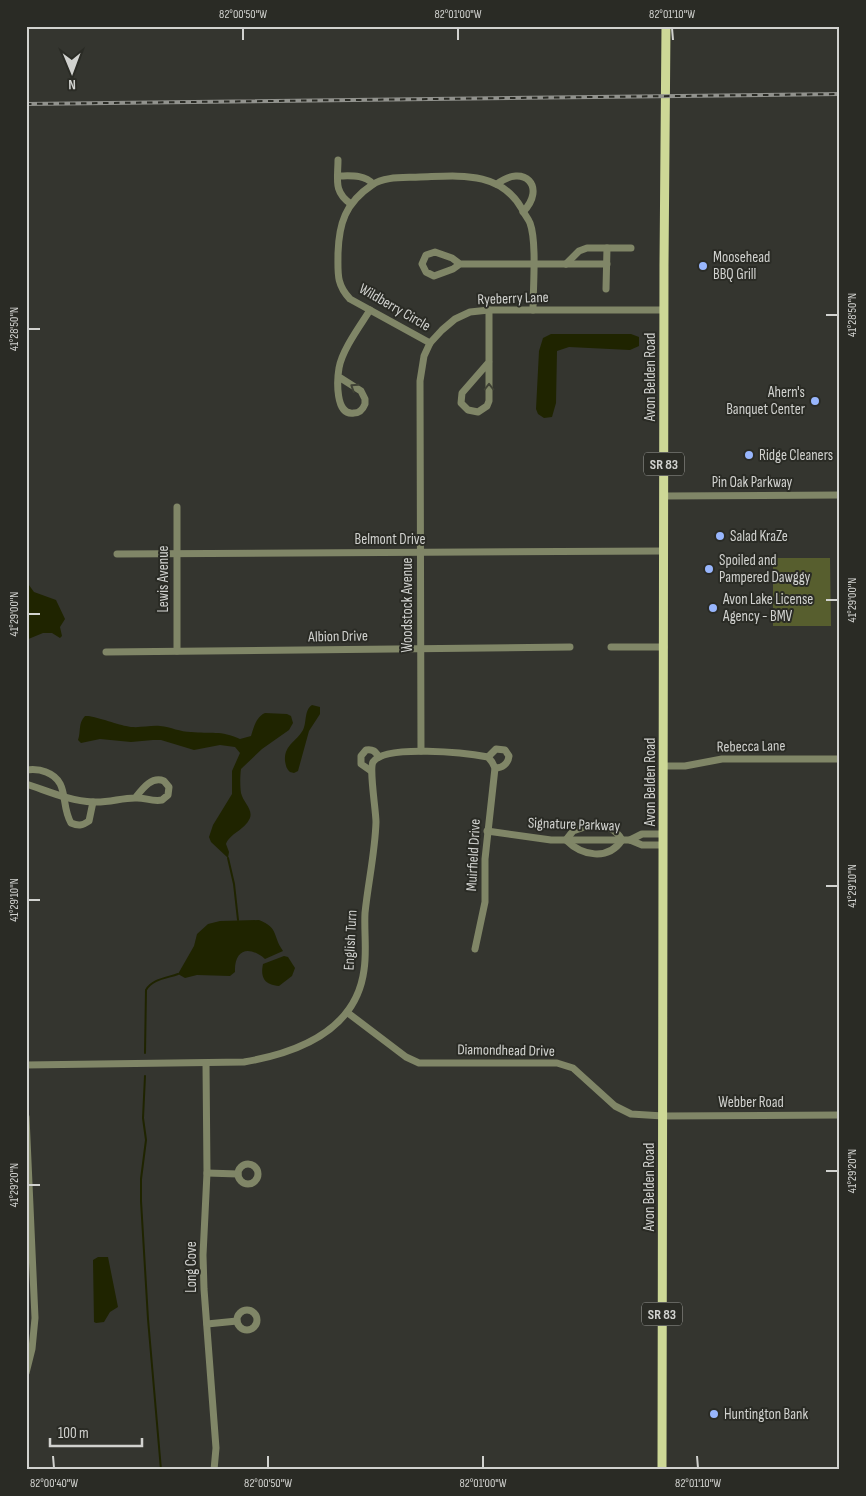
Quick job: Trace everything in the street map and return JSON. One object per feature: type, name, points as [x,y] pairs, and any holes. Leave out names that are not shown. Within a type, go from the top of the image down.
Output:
[{"type":"main road","name":"Avon Belden Road","points":[[662,1470],[666,26]]},
{"type":"street","points":[[338,160],[339,193],[343,199],[351,204]]},
{"type":"street","points":[[338,176],[362,177],[373,184]]},
{"type":"street","points":[[497,184],[507,177],[513,176],[525,177],[530,180],[533,195],[531,204],[523,212]]},
{"type":"street","name":"Wildberry Circle","points":[[430,344],[350,299],[342,290],[338,281],[340,228],[351,204],[373,184],[391,178],[477,177],[497,184],[510,194],[519,204],[530,223],[533,247],[533,310]]},
{"type":"street","points":[[566,264],[579,251],[587,248],[631,248]]},
{"type":"street","points":[[606,290],[607,248]]},
{"type":"street","points":[[460,264],[452,258],[435,252],[426,255],[422,264],[426,272],[434,276],[453,269],[460,264],[606,264]]},
{"type":"street","points":[[339,377],[362,391],[365,404],[360,411],[351,414],[347,413],[340,406],[339,377],[339,367],[345,352],[370,310]]},
{"type":"street","name":"Ryeberry Lane","points":[[420,458],[420,381],[424,356],[430,344],[454,319],[470,312],[489,310],[664,310]]},
{"type":"street","points":[[488,362],[462,393],[461,403],[468,410],[478,412],[483,410],[489,401],[489,310]]},
{"type":"street","name":"Woodstock Avenue","points":[[420,458],[421,751]]},
{"type":"street","name":"Pin Oak Parkway","points":[[664,496],[840,495]]},
{"type":"street","name":"Lewis Avenue","points":[[177,507],[178,651]]},
{"type":"street","name":"Belmont Drive","points":[[117,554],[664,551]]},
{"type":"street","name":"Albion Drive","points":[[106,652],[570,647]]},
{"type":"street","points":[[612,647],[664,647]]},
{"type":"street","name":"English Turn","points":[[26,1065],[244,1062],[290,1051],[326,1032],[348,1013],[361,984],[364,969],[365,919],[376,822],[371,771],[361,764],[361,756],[366,750],[374,750],[379,756]]},
{"type":"street","points":[[371,771],[372,763],[379,756],[421,751]]},
{"type":"street","name":"Muirfield Drive","points":[[421,751],[441,751],[492,762],[484,902],[475,949]]},
{"type":"street","name":"Rebecca Lane","points":[[664,766],[686,766],[722,759],[840,759]]},
{"type":"street","points":[[26,770],[42,770],[58,778],[71,823],[84,825],[89,822],[93,802]]},
{"type":"street","points":[[26,784],[63,796],[93,802],[136,797]]},
{"type":"street","points":[[593,824],[607,826],[626,840],[608,852],[594,854],[584,852],[566,840],[573,830],[593,824]]},
{"type":"street","name":"Signature Parkway","points":[[487,831],[552,840],[626,840],[642,845],[663,845]]},
{"type":"street","name":"Signature Parkway","points":[[626,840],[642,834],[663,834]]},
{"type":"street","name":"Diamondhead Drive","points":[[348,1013],[406,1057],[419,1063],[557,1063],[573,1068],[615,1106],[631,1114],[663,1116]]},
{"type":"street","name":"Long Cove","points":[[206,1064],[207,1173],[204,1255],[216,1448],[214,1470]]},
{"type":"street","name":"Webber Road","points":[[663,1116],[840,1115]]},
{"type":"street","points":[[26,1117],[35,1318],[32,1349],[26,1373]]},
{"type":"street","points":[[207,1173],[238,1174]]},
{"type":"street","points":[[207,1324],[237,1321]]},
{"type":"shaded area","points":[[551,334],[631,334],[639,337],[639,346],[630,350],[569,347],[557,351],[556,403],[552,417],[544,418],[538,414],[536,409],[539,351],[543,338]]},
{"type":"shaded area","points":[[773,558],[830,558],[831,626],[773,626]]},
{"type":"shaded area","points":[[26,581],[34,592],[56,600],[65,619],[60,627],[62,636],[60,638],[52,633],[43,633],[26,640]]},
{"type":"shaded area","points":[[312,705],[320,707],[320,714],[309,731],[298,771],[290,772],[286,767],[286,751],[303,730],[309,707]]},
{"type":"shaded area","points":[[265,713],[287,714],[291,716],[293,723],[289,730],[262,749],[241,769],[241,793],[251,815],[244,826],[228,840],[226,844],[229,852],[228,858],[211,842],[209,837],[213,825],[232,794],[232,771],[240,753],[235,747],[220,745],[194,750],[161,740],[131,742],[100,739],[81,743],[78,740],[80,724],[85,716],[130,727],[160,726],[187,732],[221,733],[240,739],[251,736],[257,720]]},
{"type":"shaded area","points":[[259,920],[270,926],[283,951],[265,959],[253,952],[244,952],[237,958],[235,972],[230,976],[197,975],[185,978],[178,974],[194,946],[197,934],[208,924],[220,921]]},
{"type":"shaded area","points":[[284,956],[288,957],[295,968],[292,976],[279,986],[270,984],[263,977],[263,964]]},
{"type":"shaded area","points":[[98,1257],[108,1257],[118,1307],[110,1312],[104,1322],[96,1323],[94,1322],[93,1260]]},
{"type":"waterway","points":[[228,858],[234,884],[238,920]]},
{"type":"waterway","points":[[145,1053],[146,990],[152,983],[178,974]]},
{"type":"waterway","points":[[145,1076],[143,1118],[146,1140],[141,1179],[141,1201],[148,1319],[161,1470]]},
{"type":"railway","points":[[26,104],[840,94]]},
{"type":"place","name":"Moosehead BBQ Grill","points":[[703,266]]},
{"type":"place","name":"Ahern's Banquet Center","points":[[815,401]]},
{"type":"place","name":"Ridge Cleaners","points":[[749,455]]},
{"type":"place","name":"Salad KraZe","points":[[720,536]]},
{"type":"place","name":"Spoiled and Pampered Dawggy","points":[[709,569]]},
{"type":"place","name":"Avon Lake License Agency - BMV","points":[[713,608]]},
{"type":"place","name":"Huntington Bank","points":[[714,1414]]}]
